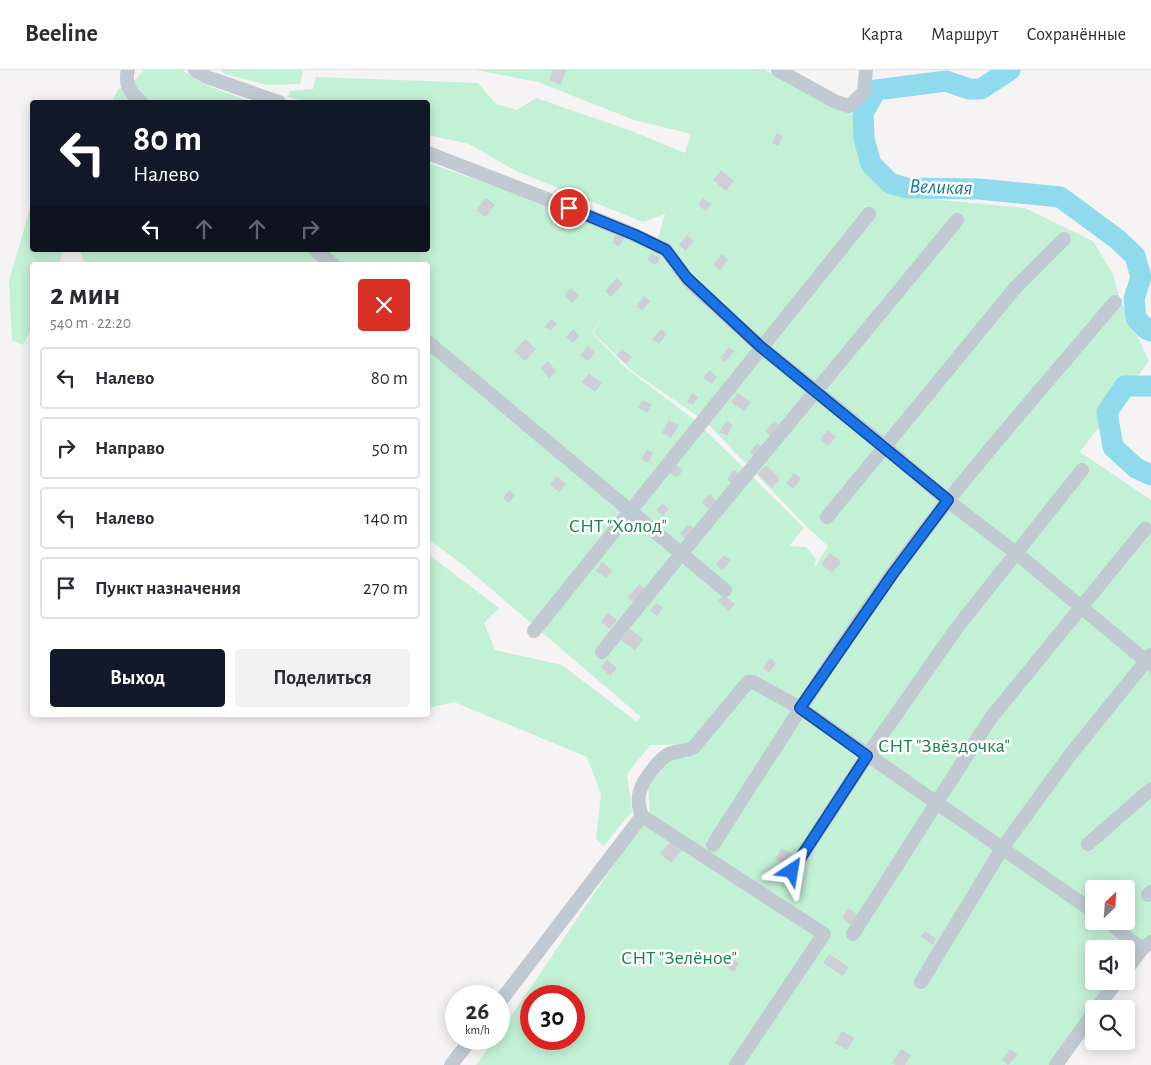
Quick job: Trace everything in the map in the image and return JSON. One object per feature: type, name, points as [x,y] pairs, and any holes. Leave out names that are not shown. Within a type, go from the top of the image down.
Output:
[{"type":"street","points":[[128,70],[127,85],[132,94],[139,100]]},
{"type":"street","points":[[195,70],[207,77],[273,100]]},
{"type":"street","points":[[778,70],[836,102],[849,106],[864,92],[866,70]]},
{"type":"street","points":[[430,154],[617,227],[666,250],[687,278],[761,347],[948,500],[1149,660],[1070,755],[1003,847],[921,982]]},
{"type":"street","points":[[534,631],[869,214]]},
{"type":"street","points":[[602,652],[681,553],[817,392],[956,220]]},
{"type":"street","points":[[827,517],[1016,287],[1064,239]]},
{"type":"street","points":[[318,252],[330,262]]},
{"type":"street","points":[[713,845],[800,708],[892,575],[948,500],[1115,302]]},
{"type":"street","points":[[430,344],[725,590]]},
{"type":"street","points":[[792,871],[867,756],[956,629],[1082,470]]},
{"type":"street","points":[[853,934],[990,719],[1146,529]]},
{"type":"street","points":[[736,1065],[824,934],[642,816],[639,808],[639,798],[640,788],[644,780],[666,755],[688,751],[694,747],[748,682],[753,682],[800,708],[1085,906]]},
{"type":"street","points":[[1088,844],[1151,789]]},
{"type":"street","points":[[510,989],[642,816]]},
{"type":"street","points":[[1121,930],[1147,946],[1135,960]]},
{"type":"street","points":[[1056,1065],[1085,1025]]},
{"type":"street","points":[[451,1065],[463,1050]]},
{"type":"green space","points":[[144,70],[182,70],[206,85],[246,100],[113,100],[118,89],[131,84]]},
{"type":"green space","points":[[220,70],[303,70],[300,84],[267,85],[225,74]]},
{"type":"green space","name":"СНТ \"Звёздочка\"","points":[[476,70],[765,70],[828,104],[852,114],[870,173],[897,196],[1025,208],[1093,241],[1113,274],[1120,300],[1149,361],[1080,452],[1151,500],[1151,938],[1135,958],[1135,940],[1085,940],[1085,990],[1110,990],[1103,1000],[1085,1000],[1085,1023],[1053,1065],[476,1065],[487,1050],[510,1050],[510,1018],[520,1003],[520,1050],[585,1050],[585,985],[532,985],[650,811],[648,786],[675,754],[687,758],[721,708],[690,744],[650,745],[627,774],[632,811],[604,846],[596,839],[601,794],[587,757],[454,702],[430,708],[430,556],[499,608],[484,623],[495,650],[562,665],[637,722],[641,717],[462,564],[430,540],[430,262],[85,262],[80,252],[430,252],[430,164],[585,217],[653,246],[659,235],[665,214],[643,222],[516,171],[469,144],[430,135],[430,100],[301,100],[288,97],[290,91],[313,89],[316,77],[478,83],[496,104],[517,110],[536,98],[629,130],[685,153],[691,134],[634,120],[538,82]],"holes":[[[604,316],[593,333],[632,371],[706,422],[806,526],[828,546],[814,569],[816,559],[806,547],[789,546],[804,528],[696,421],[627,369],[592,333]]]},
{"type":"green space","points":[[30,209],[30,252],[62,252],[60,262],[30,262],[30,332],[23,345],[12,340],[9,281]]},
{"type":"building","points":[[553,70],[567,70],[560,85],[549,80]]},
{"type":"building","points":[[777,133],[783,136],[778,146],[772,143]]},
{"type":"building","points":[[721,170],[734,181],[726,191],[713,180]]},
{"type":"building","points":[[486,198],[495,205],[485,217],[476,210]]},
{"type":"building","points":[[703,198],[711,204],[706,211],[698,205]]},
{"type":"building","points":[[566,210],[577,217],[571,227],[560,220]]},
{"type":"building","points":[[618,232],[625,237],[619,247],[612,242]]},
{"type":"building","points":[[687,235],[694,241],[686,251],[679,245]]},
{"type":"building","points":[[651,253],[660,258],[656,265],[647,260]]},
{"type":"building","points":[[722,254],[728,260],[720,270],[713,264]]},
{"type":"building","points":[[617,278],[623,284],[611,297],[605,291]]},
{"type":"building","points":[[571,288],[579,295],[572,303],[564,295]]},
{"type":"building","points":[[644,296],[650,301],[642,311],[636,306]]},
{"type":"building","points":[[551,319],[557,323],[551,331],[545,327]]},
{"type":"building","points":[[573,329],[580,336],[573,343],[566,337]]},
{"type":"building","points":[[661,329],[667,334],[659,344],[652,339]]},
{"type":"building","points":[[525,339],[536,349],[525,361],[514,351]]},
{"type":"building","points":[[588,346],[595,353],[588,361],[580,355]]},
{"type":"building","points":[[729,347],[734,351],[725,362],[720,358]]},
{"type":"building","points":[[622,349],[632,357],[626,364],[617,356]]},
{"type":"building","points":[[548,361],[556,371],[549,378],[541,368]]},
{"type":"building","points":[[710,370],[717,377],[711,384],[703,377]]},
{"type":"building","points":[[589,373],[602,383],[595,392],[582,382]]},
{"type":"building","points":[[692,393],[698,397],[693,405],[687,402]]},
{"type":"building","points":[[738,393],[751,402],[744,411],[731,402]]},
{"type":"building","points":[[643,400],[652,405],[647,413],[638,408]]},
{"type":"building","points":[[669,420],[679,425],[671,438],[662,433]]},
{"type":"building","points":[[726,421],[733,425],[727,436],[719,432]]},
{"type":"building","points":[[774,421],[781,427],[772,437],[765,431]]},
{"type":"building","points":[[828,430],[836,437],[828,446],[820,439]]},
{"type":"building","points":[[757,443],[763,448],[755,457],[750,452]]},
{"type":"building","points":[[647,450],[653,453],[648,463],[641,459]]},
{"type":"building","points":[[675,464],[683,470],[677,478],[669,472]]},
{"type":"building","points":[[766,465],[780,479],[772,488],[758,474]]},
{"type":"building","points":[[734,470],[741,475],[733,484],[727,479]]},
{"type":"building","points":[[794,473],[801,478],[793,489],[786,483]]},
{"type":"building","points":[[556,476],[566,484],[559,492],[550,485]]},
{"type":"building","points":[[509,490],[515,495],[509,503],[503,498]]},
{"type":"building","points":[[710,494],[716,501],[708,509],[702,502]]},
{"type":"building","points":[[663,503],[669,509],[663,516],[656,510]]},
{"type":"building","points":[[688,524],[696,531],[689,541],[680,534]]},
{"type":"building","points":[[830,553],[841,562],[832,573],[821,564]]},
{"type":"building","points":[[724,555],[731,560],[722,570],[716,564]]},
{"type":"building","points":[[602,562],[612,570],[606,578],[596,571]]},
{"type":"building","points":[[640,584],[646,591],[634,603],[628,597]]},
{"type":"building","points":[[724,595],[735,604],[729,611],[718,601]]},
{"type":"building","points":[[656,603],[663,608],[657,616],[650,611]]},
{"type":"building","points":[[608,613],[617,620],[610,629],[601,622]]},
{"type":"building","points":[[630,629],[643,639],[635,650],[621,640]]},
{"type":"building","points":[[770,658],[776,663],[769,673],[763,668]]},
{"type":"building","points":[[607,660],[617,668],[610,676],[601,667]]},
{"type":"building","points":[[671,841],[682,850],[671,863],[660,854]]},
{"type":"building","points":[[782,848],[792,854],[785,866],[775,859]]},
{"type":"building","points":[[849,908],[858,916],[850,925],[842,917]]},
{"type":"building","points":[[925,931],[936,939],[933,945],[921,936]]},
{"type":"building","points":[[724,953],[739,963],[734,972],[719,962]]},
{"type":"building","points":[[829,954],[849,967],[843,976],[823,963]]},
{"type":"building","points":[[842,1031],[854,1038],[847,1050],[835,1043]]},
{"type":"building","points":[[901,1049],[911,1055],[905,1065],[896,1065],[892,1063]]},
{"type":"building","points":[[1010,1049],[1018,1054],[1008,1065],[1002,1060]]},
{"type":"waterway","name":"Великая","points":[[1010,70],[981,89],[969,89],[946,81],[876,90],[863,113],[864,139],[871,164],[890,183],[906,188],[979,189],[1060,197],[1117,239],[1135,256],[1141,277],[1134,299],[1136,318],[1146,329],[1151,331]]},
{"type":"waterway","name":"Великая","points":[[1151,386],[1125,386],[1107,412],[1113,447],[1136,468],[1151,475]]},
{"type":"route","points":[[569,208],[666,250],[682,273],[761,347],[948,500],[892,575],[800,708],[867,756],[792,871]]},
{"type":"park label","name":"СНТ \"Холод\"","points":[[618,526]]},
{"type":"park label","name":"СНТ \"Зелёное\"","points":[[679,958]]}]
